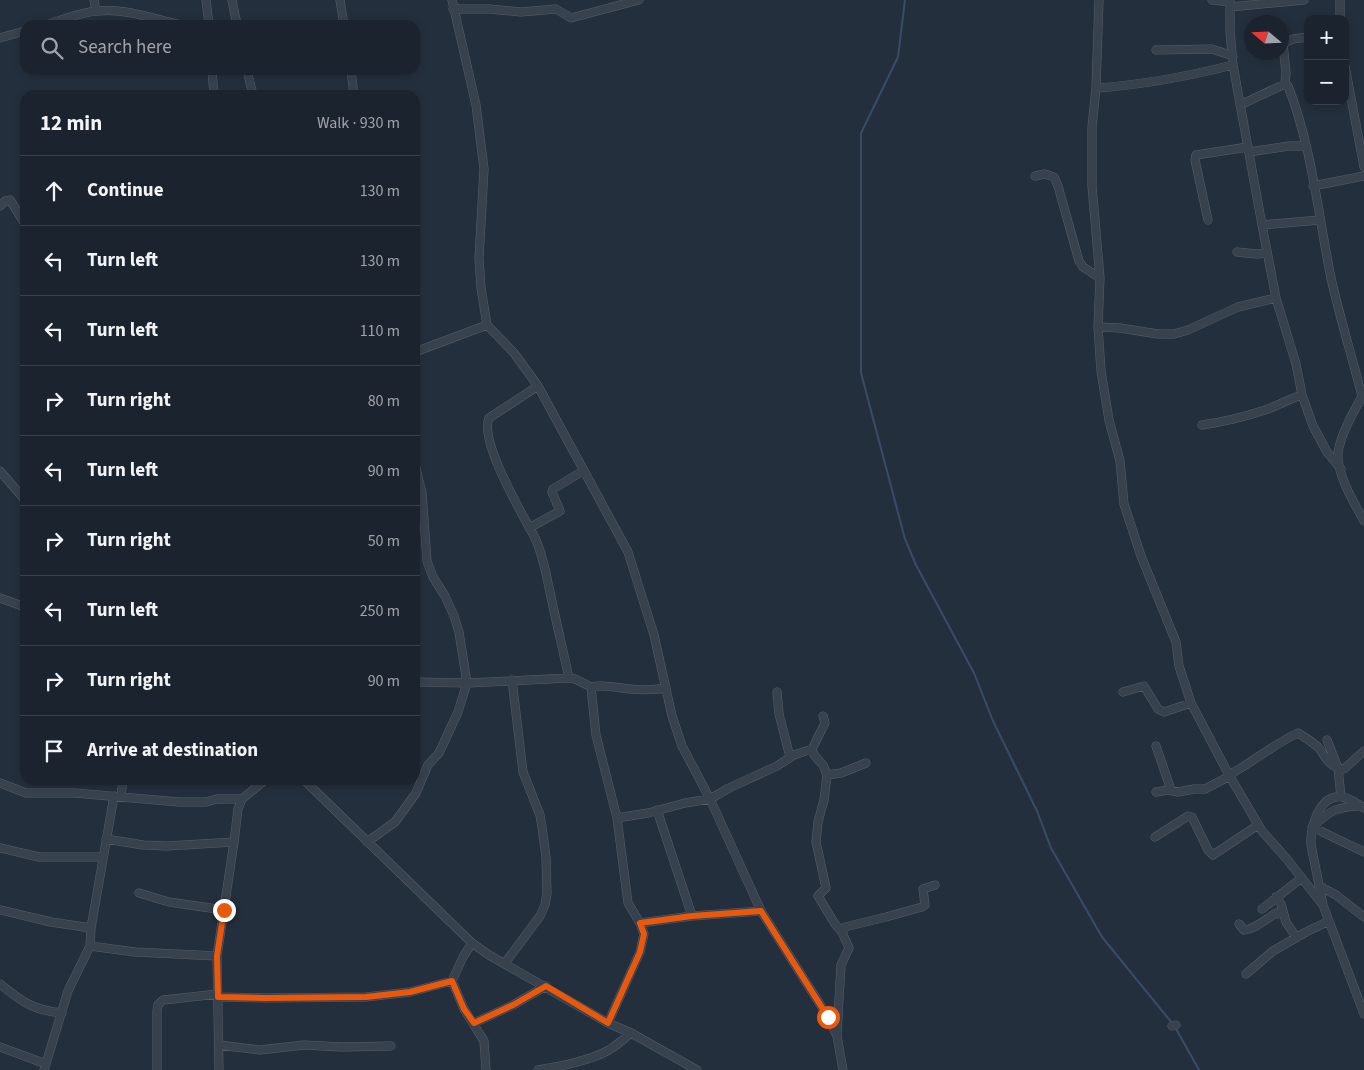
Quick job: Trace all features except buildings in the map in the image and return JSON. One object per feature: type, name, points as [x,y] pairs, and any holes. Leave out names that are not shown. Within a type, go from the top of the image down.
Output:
[{"type":"street","points":[[94,0],[96,11]]},
{"type":"street","points":[[206,0],[208,20]]},
{"type":"street","points":[[232,0],[236,20]]},
{"type":"street","points":[[340,0],[343,20]]},
{"type":"street","points":[[452,0],[476,105],[484,170],[480,259],[481,288],[487,325],[514,353],[538,386],[628,552],[654,635],[672,716],[682,746],[710,799],[761,911],[828,1017],[836,1036],[843,1070]]},
{"type":"street","points":[[453,9],[489,9],[521,12],[556,10],[571,18],[638,0]]},
{"type":"street","points":[[1099,0],[1096,88],[1092,127],[1092,186],[1100,278],[1098,327],[1102,379],[1109,420],[1120,461],[1124,504],[1141,556],[1176,642],[1179,666],[1191,702],[1258,825],[1323,905]]},
{"type":"street","points":[[1212,0],[1230,3],[1304,0]]},
{"type":"street","points":[[1340,0],[1340,15]]},
{"type":"street","points":[[1230,3],[1233,65],[1276,298],[1296,364],[1302,395],[1313,426],[1326,452],[1341,469]]},
{"type":"street","points":[[64,20],[96,11],[120,11],[159,20]]},
{"type":"street","points":[[0,38],[20,32]]},
{"type":"street","points":[[1304,38],[1293,39],[1283,44],[1286,73],[1285,84],[1288,86],[1297,108],[1331,277],[1363,394],[1340,444],[1338,455],[1345,486],[1364,521]]},
{"type":"street","points":[[1156,50],[1212,49],[1232,56]]},
{"type":"street","points":[[1096,88],[1121,86],[1207,72],[1233,65]]},
{"type":"street","points":[[212,75],[214,90]]},
{"type":"street","points":[[248,75],[252,90]]},
{"type":"street","points":[[352,75],[353,90]]},
{"type":"street","points":[[1240,105],[1285,84]]},
{"type":"street","points":[[1349,87],[1364,168]]},
{"type":"street","points":[[1208,220],[1195,160],[1196,156],[1289,146],[1306,146]]},
{"type":"street","points":[[1035,176],[1046,174],[1054,177],[1079,261],[1083,267],[1100,278]]},
{"type":"street","points":[[1313,186],[1364,176]]},
{"type":"street","points":[[0,206],[5,201],[10,200],[20,216]]},
{"type":"street","points":[[1262,225],[1320,220]]},
{"type":"street","points":[[1237,252],[1267,253]]},
{"type":"street","points":[[1098,327],[1174,334],[1188,330],[1238,307],[1276,298]]},
{"type":"street","points":[[420,350],[487,325]]},
{"type":"street","points":[[538,386],[489,418],[488,426],[499,468],[520,513],[541,551],[569,678]]},
{"type":"street","points":[[1202,425],[1228,421],[1265,410],[1285,400],[1302,395]]},
{"type":"street","points":[[0,471],[20,494]]},
{"type":"street","points":[[530,528],[560,511],[552,492],[553,489],[583,471]]},
{"type":"street","points":[[420,484],[427,561],[433,577],[445,596],[460,632],[467,683],[458,712],[439,753],[428,765],[420,784]]},
{"type":"street","points":[[0,598],[20,605]]},
{"type":"street","points":[[420,682],[467,683],[569,678],[575,679],[591,688],[600,685],[651,690],[666,688]]},
{"type":"street","points":[[505,963],[540,916],[545,905],[547,893],[546,857],[542,827],[540,815],[523,772],[512,680]]},
{"type":"street","points":[[1123,692],[1144,686],[1158,709],[1164,712],[1191,702]]},
{"type":"street","points":[[591,688],[596,735],[617,818],[628,903],[644,934],[640,952],[608,1023]]},
{"type":"street","points":[[777,692],[779,714],[790,757]]},
{"type":"street","points":[[823,716],[825,723],[812,749],[814,755],[823,765],[827,775],[816,842],[826,888],[818,896],[842,932],[849,948],[840,965],[836,1036]]},
{"type":"street","points":[[1156,792],[1205,789],[1230,776],[1298,733],[1318,748],[1326,761],[1338,768],[1344,769],[1364,751]]},
{"type":"street","points":[[1327,740],[1338,768],[1341,797]]},
{"type":"street","points":[[1156,746],[1170,790]]},
{"type":"street","points":[[617,818],[648,813],[685,802],[710,799],[777,766],[790,757],[812,749]]},
{"type":"street","points":[[827,775],[842,773],[866,763]]},
{"type":"street","points":[[0,784],[26,793],[117,796],[179,802],[242,799]]},
{"type":"street","points":[[0,1047],[45,1067],[73,978],[90,946],[102,857],[121,785]]},
{"type":"street","points":[[219,1070],[217,956],[238,809],[242,799],[259,785]]},
{"type":"street","points":[[309,785],[472,943],[489,955],[608,1023],[631,1033],[697,1070]]},
{"type":"street","points":[[367,842],[395,822],[416,793],[419,785]]},
{"type":"street","points":[[1362,807],[1341,797],[1334,798],[1322,806],[1313,821],[1311,845],[1323,905],[1364,1014]]},
{"type":"street","points":[[1312,827],[1331,811],[1345,806],[1362,807]]},
{"type":"street","points":[[657,810],[692,916]]},
{"type":"street","points":[[1155,837],[1188,816],[1192,817],[1208,850],[1213,855],[1258,825]]},
{"type":"street","points":[[1312,827],[1364,852]]},
{"type":"street","points":[[106,839],[151,846],[234,842]]},
{"type":"street","points":[[0,848],[39,856],[102,857]]},
{"type":"street","points":[[1262,909],[1299,880]]},
{"type":"street","points":[[842,932],[845,927],[925,905],[923,889],[935,885]]},
{"type":"street","points":[[1319,886],[1336,895],[1364,918]]},
{"type":"street","points":[[139,893],[169,902],[224,910]]},
{"type":"street","points":[[1276,897],[1281,904],[1286,922],[1296,938]]},
{"type":"street","points":[[0,910],[50,922],[91,928]]},
{"type":"street","points":[[640,923],[692,916],[761,911]]},
{"type":"street","points":[[1239,924],[1244,930],[1254,928],[1276,913],[1278,914],[1283,911]]},
{"type":"street","points":[[1246,974],[1273,951],[1329,921]]},
{"type":"street","points":[[472,943],[452,981],[464,1009],[484,1042],[486,1070]]},
{"type":"street","points":[[90,946],[135,952],[217,956]]},
{"type":"street","points":[[157,1070],[157,1012],[158,1005],[163,1000],[218,995],[265,998],[366,997],[410,992],[452,981]]},
{"type":"street","points":[[0,984],[25,1003],[42,1011],[62,1013]]},
{"type":"street","points":[[474,1023],[513,1005],[546,986]]},
{"type":"street","points":[[538,1070],[557,1067],[601,1054],[631,1033]]},
{"type":"street","points":[[218,1044],[260,1050],[304,1045],[341,1047],[391,1046]]},
{"type":"waterway","points":[[905,0],[898,57],[861,133],[861,373],[905,539],[916,565],[974,673],[993,721],[1037,811],[1051,848],[1102,937],[1172,1023]]},
{"type":"waterway","points":[[1175,1027],[1199,1070]]},
{"type":"route","points":[[224,910],[217,956],[218,997],[366,997],[410,992],[452,981],[464,1009],[474,1023],[513,1005],[546,986],[608,1023],[640,952],[644,934],[640,923],[692,916],[761,911],[828,1017]]}]
